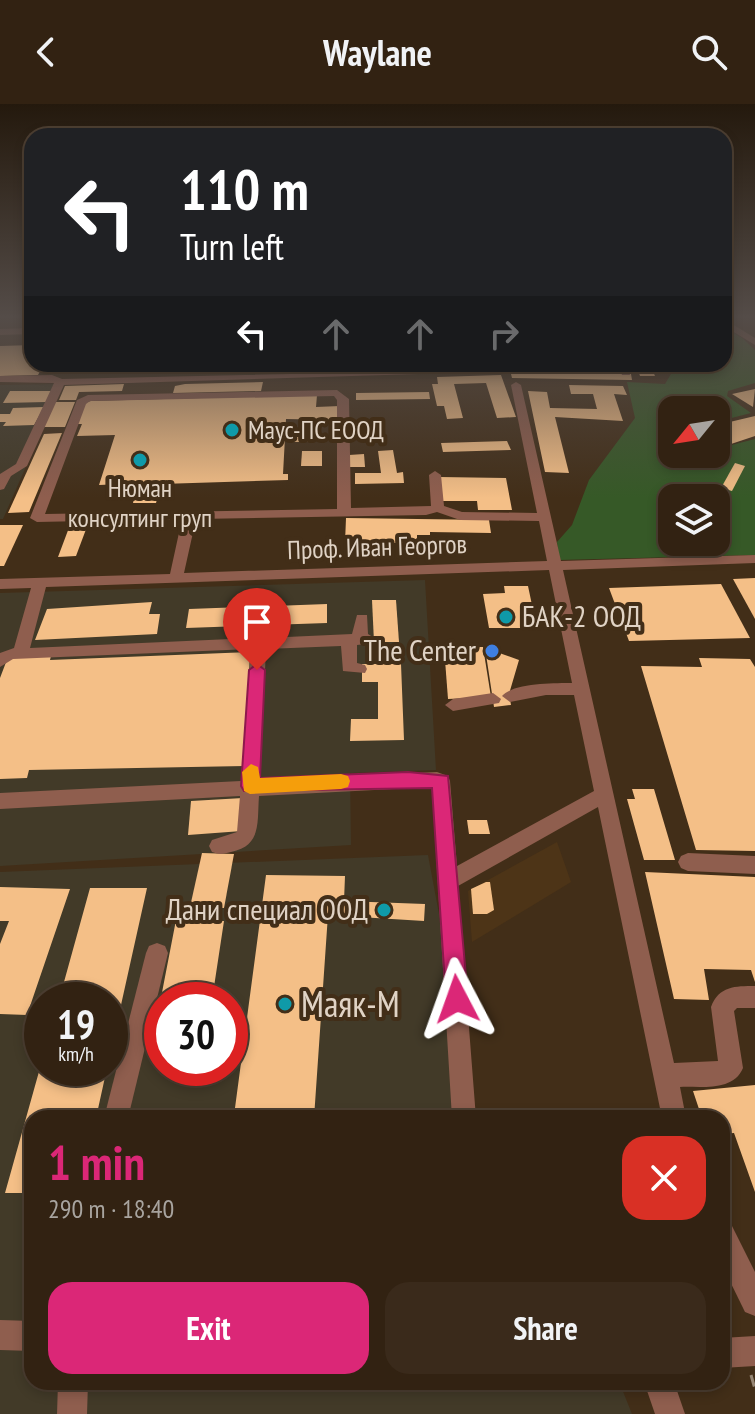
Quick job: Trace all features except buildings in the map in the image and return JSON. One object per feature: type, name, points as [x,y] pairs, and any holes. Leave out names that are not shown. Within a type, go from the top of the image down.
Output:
[{"type":"street","points":[[0,379],[52,378],[60,382],[295,376]]},
{"type":"street","points":[[0,486],[6,474],[21,466],[60,382]]},
{"type":"street","points":[[516,385],[672,1110]]},
{"type":"street","points":[[344,511],[343,399],[337,393],[88,398],[81,402],[37,518],[426,511],[438,508],[460,516],[543,517]]},
{"type":"street","points":[[435,475],[438,508]]},
{"type":"street","points":[[176,579],[190,515]]},
{"type":"street","name":"Проф. Иван Георгов","points":[[0,584],[755,559]]},
{"type":"street","points":[[20,654],[40,583]]},
{"type":"street","points":[[359,669],[349,667],[362,619]]},
{"type":"street","points":[[0,661],[9,654],[359,639]]},
{"type":"street","points":[[219,846],[245,840],[259,641]]},
{"type":"street","points":[[453,705],[546,689],[579,689]]},
{"type":"street","points":[[0,801],[250,786],[437,779],[443,785],[464,1110]]},
{"type":"street","points":[[450,880],[603,795]]},
{"type":"street","points":[[688,862],[755,865]]},
{"type":"street","points":[[118,1110],[157,953]]},
{"type":"street","points":[[664,1076],[724,1073],[731,1068],[722,1007],[732,997],[755,997]]},
{"type":"street","points":[[730,1252],[755,1302]]},
{"type":"street","points":[[0,1335],[24,1336]]},
{"type":"street","points":[[730,1353],[755,1351]]},
{"type":"street","points":[[72,1414],[73,1390]]},
{"type":"street","points":[[662,1390],[670,1414]]},
{"type":"shaded area","points":[[62,384],[3,519],[0,519],[0,385]]},
{"type":"shaded area","points":[[425,580],[436,770],[350,773],[351,845],[0,866],[0,593]]},
{"type":"shaded area","points":[[557,842],[571,882],[472,942],[468,891]]},
{"type":"shaded area","points":[[428,855],[476,1110],[24,1110],[24,1390],[622,1390],[632,1414],[0,1414],[0,872]]},
{"type":"green space","points":[[670,376],[755,376],[755,383],[728,391],[727,396],[658,396],[658,468],[730,468],[730,445],[755,439],[755,555],[730,556],[730,484],[658,484],[658,556],[716,556],[559,560],[557,542],[572,525],[589,480],[635,418],[627,382],[665,384]]},
{"type":"green space","points":[[730,398],[751,413],[730,418]]},
{"type":"slow traffic","points":[[251,772],[250,786],[341,781]]},
{"type":"place","name":"Маус-ПС ЕООД","points":[[232,430]]},
{"type":"place","name":"Нюман консултинг груп","points":[[140,460]]},
{"type":"place","name":"БАК-2 ООД","points":[[506,617]]},
{"type":"place","name":"The Center","points":[[492,651]]},
{"type":"place","name":"Дани специал ООД","points":[[384,910]]},
{"type":"place","name":"Маяк-М","points":[[285,1004]]},
{"type":"route","points":[[257,670],[250,786],[408,779],[441,781],[457,999]]}]
